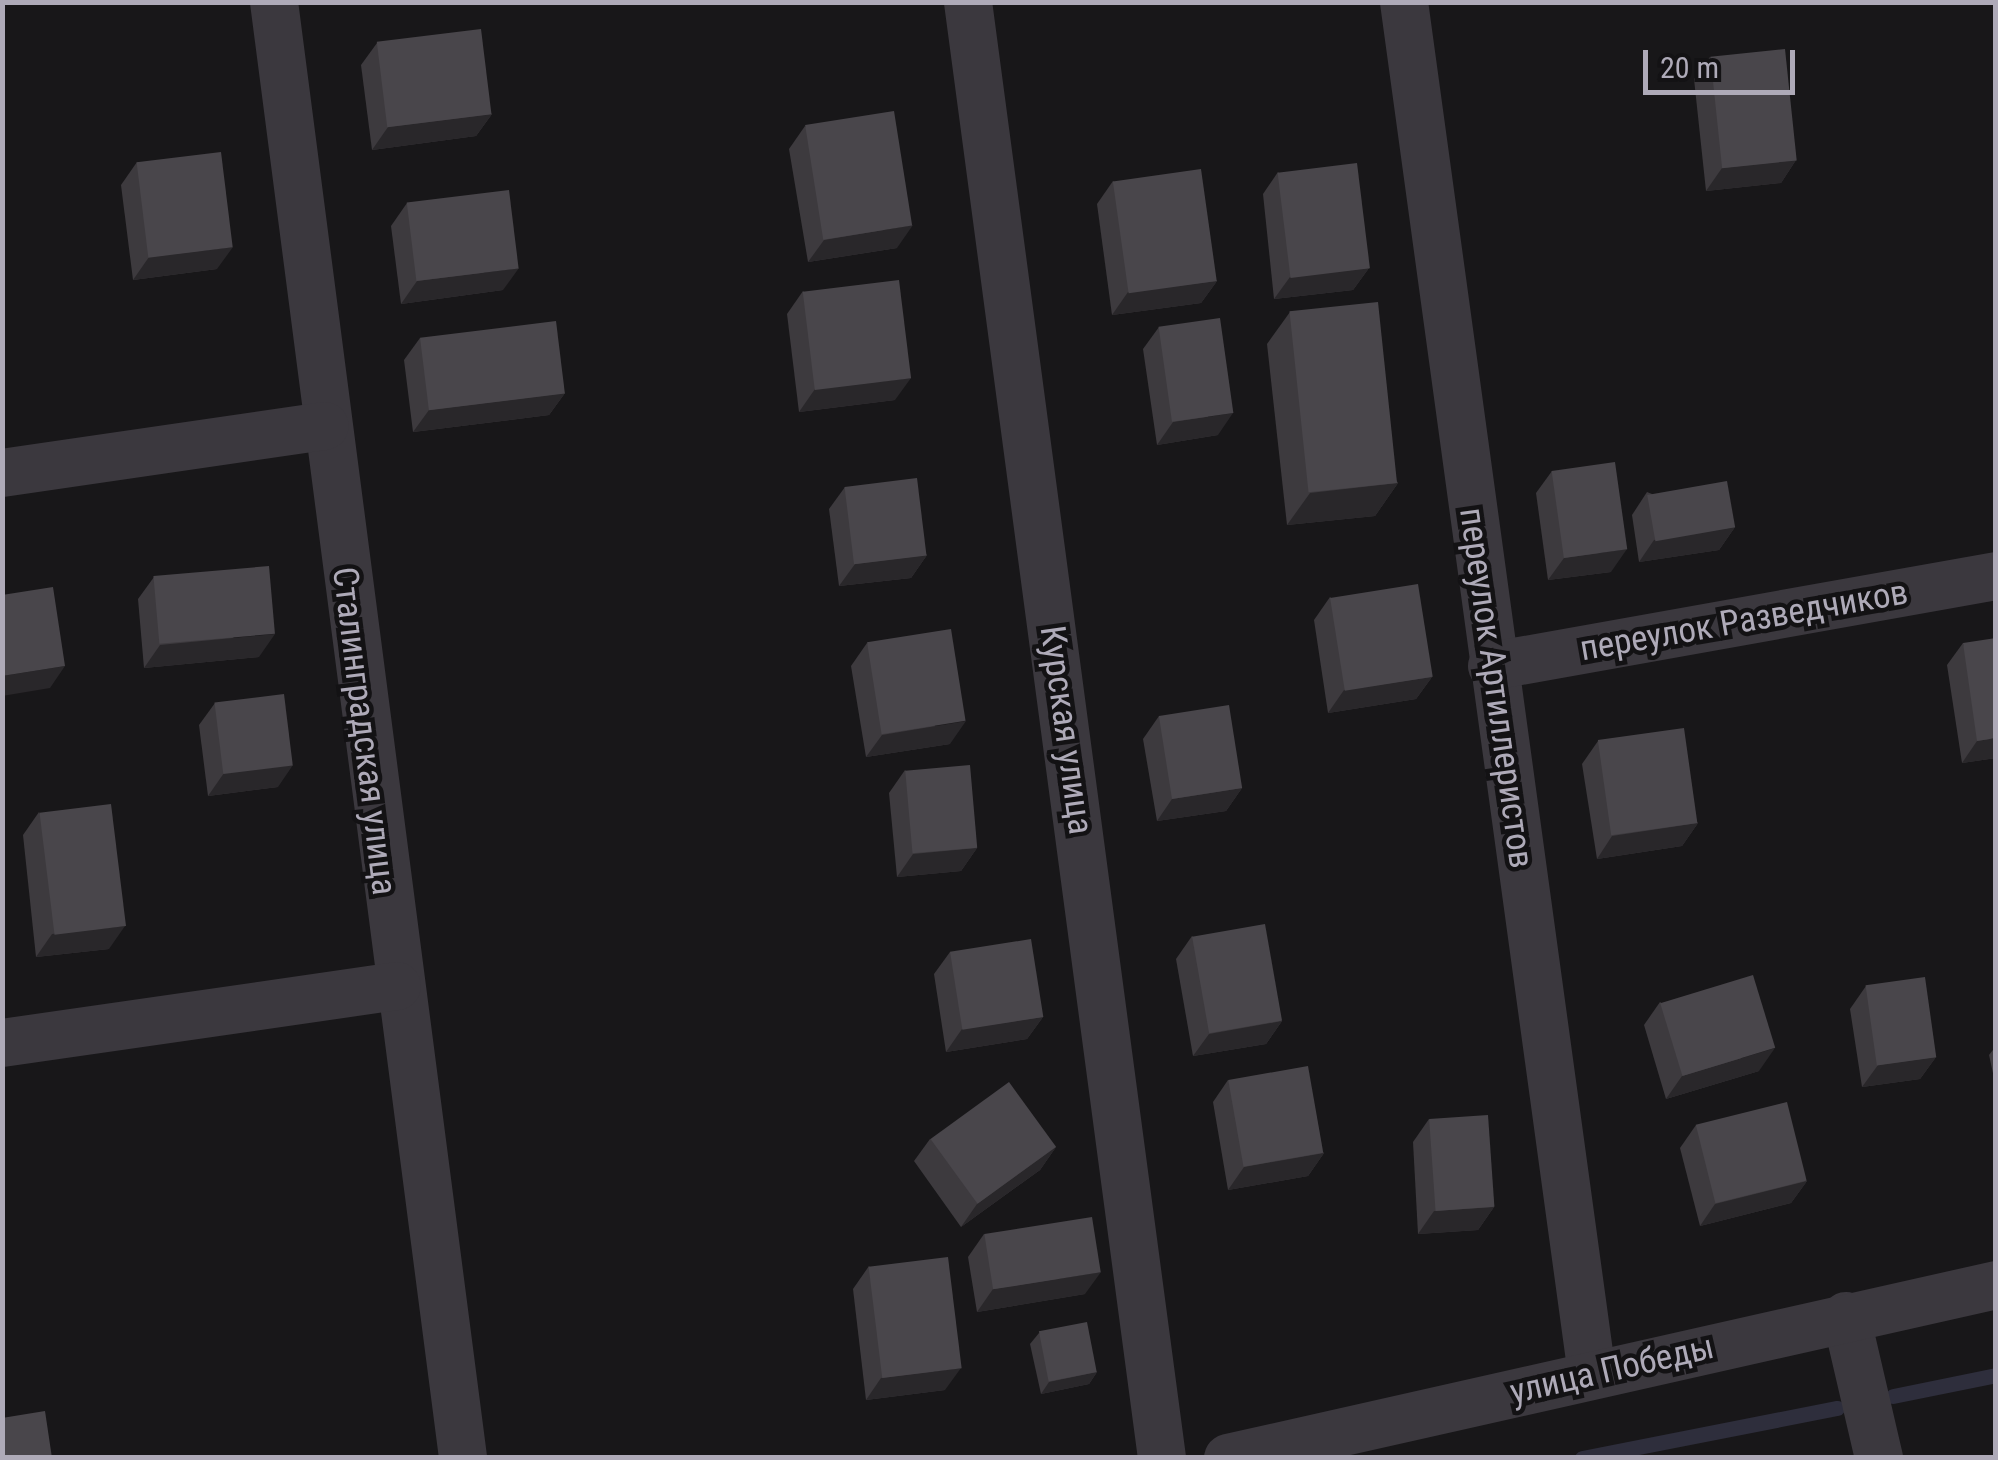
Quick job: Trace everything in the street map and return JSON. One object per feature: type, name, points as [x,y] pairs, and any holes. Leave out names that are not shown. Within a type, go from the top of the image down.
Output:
[{"type":"street","name":"Сталинградская улица","points":[[274,2],[324,426],[463,1458]]},
{"type":"street","name":"Курская улица","points":[[968,2],[1162,1458]]},
{"type":"street","name":"переулок Артиллеристов","points":[[1413,4],[1492,666],[1592,1374]]},
{"type":"street","points":[[2,473],[324,426]]},
{"type":"street","name":"переулок Разведчиков","points":[[1492,666],[1996,576]]},
{"type":"street","points":[[2,1043],[397,986]]},
{"type":"street","name":"улица Победы","points":[[1228,1458],[1996,1284]]},
{"type":"street","points":[[1846,1316],[1879,1458]]},
{"type":"building","points":[[481,29],[491,114],[387,127],[377,42]]},
{"type":"building","points":[[1785,49],[1797,160],[1722,168],[1710,57]]},
{"type":"building","points":[[894,111],[912,226],[823,240],[805,125]]},
{"type":"building","points":[[221,152],[233,247],[148,258],[137,162]]},
{"type":"building","points":[[1357,163],[1370,268],[1291,278],[1278,173]]},
{"type":"building","points":[[1201,169],[1217,281],[1129,293],[1113,181]]},
{"type":"building","points":[[509,190],[519,268],[416,281],[407,203]]},
{"type":"building","points":[[899,280],[911,378],[815,390],[803,292]]},
{"type":"building","points":[[1378,302],[1397,483],[1309,492],[1289,311]]},
{"type":"building","points":[[1220,318],[1233,413],[1172,422],[1159,327]]},
{"type":"building","points":[[556,321],[565,393],[429,410],[420,338]]},
{"type":"building","points":[[1615,462],[1627,549],[1564,558],[1552,471]]},
{"type":"building","points":[[917,478],[927,555],[854,564],[845,487]]},
{"type":"building","points":[[1727,481],[1735,527],[1655,541],[1647,495]]},
{"type":"building","points":[[269,566],[275,634],[159,644],[153,576]]},
{"type":"building","points":[[1418,584],[1433,677],[1345,691],[1330,598]]},
{"type":"building","points":[[53,587],[65,666],[2,676],[2,595]]},
{"type":"building","points":[[951,629],[966,721],[882,734],[867,642]]},
{"type":"building","points":[[1996,638],[1996,738],[1977,741],[1963,643]]},
{"type":"building","points":[[284,694],[293,765],[223,774],[215,703]]},
{"type":"building","points":[[1229,705],[1242,788],[1172,799],[1159,716]]},
{"type":"building","points":[[1684,728],[1697,823],[1611,835],[1598,740]]},
{"type":"building","points":[[970,765],[977,848],[912,853],[905,771]]},
{"type":"building","points":[[111,804],[126,926],[55,935],[40,813]]},
{"type":"building","points":[[1265,924],[1282,1021],[1209,1033],[1192,937]]},
{"type":"building","points":[[1031,939],[1043,1017],[962,1030],[950,952]]},
{"type":"building","points":[[1753,975],[1775,1048],[1682,1076],[1660,1003]]},
{"type":"building","points":[[1925,977],[1936,1057],[1877,1066],[1866,985]]},
{"type":"building","points":[[1308,1066],[1323,1153],[1244,1167],[1228,1080]]},
{"type":"building","points":[[1009,1082],[1056,1147],[978,1204],[931,1139]]},
{"type":"building","points":[[1787,1102],[1807,1181],[1715,1203],[1696,1125]]},
{"type":"building","points":[[1488,1115],[1494,1207],[1436,1211],[1429,1119]]},
{"type":"building","points":[[1092,1217],[1101,1272],[993,1289],[984,1234]]},
{"type":"building","points":[[948,1257],[962,1368],[882,1378],[869,1267]]},
{"type":"building","points":[[1087,1322],[1097,1372],[1049,1381],[1039,1331]]},
{"type":"building","points":[[45,1411],[52,1458],[2,1458],[2,1418]]},
{"type":"waterway","points":[[1893,1396],[1996,1375]]},
{"type":"waterway","points":[[1582,1458],[1837,1408]]}]
